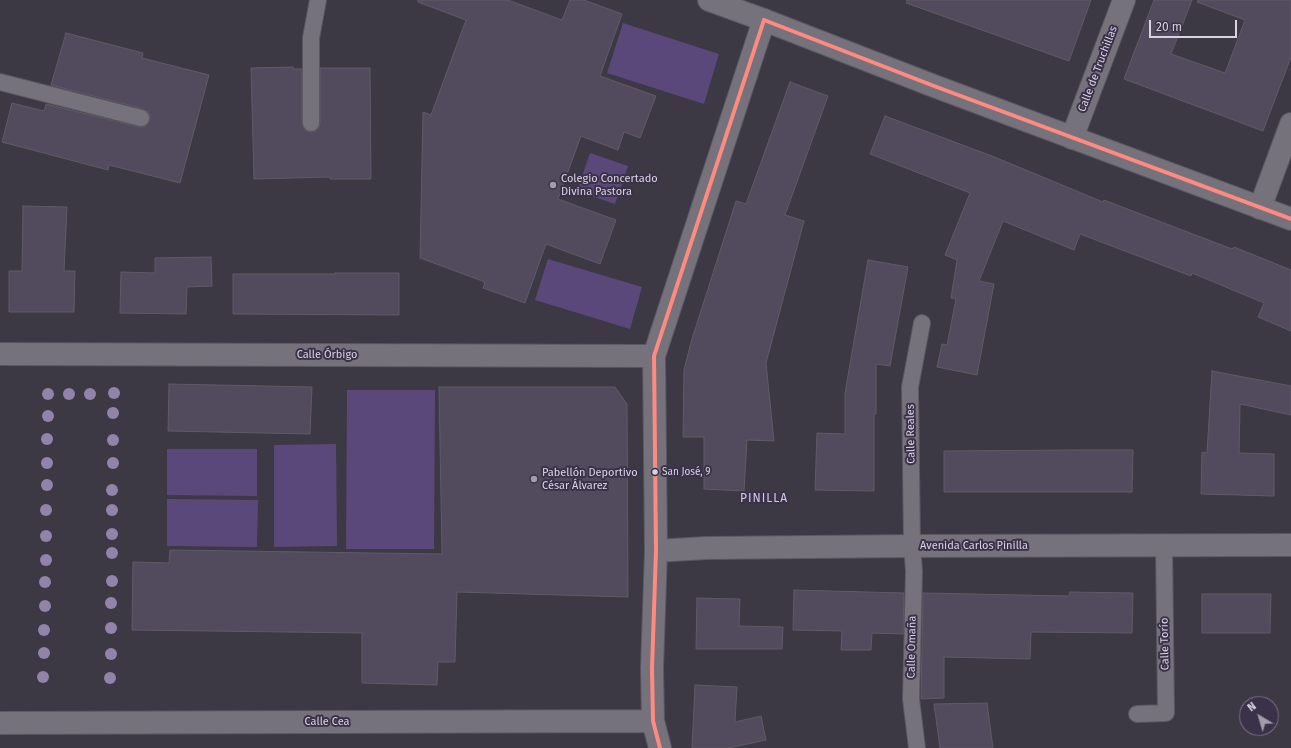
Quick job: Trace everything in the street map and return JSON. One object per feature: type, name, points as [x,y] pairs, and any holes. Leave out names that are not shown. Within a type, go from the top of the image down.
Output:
[{"type":"street","points":[[709,0],[1072,138],[1291,219]]},
{"type":"street","name":"Calle de Truchillas","points":[[1072,138],[1124,0]]},
{"type":"street","points":[[660,748],[653,721],[652,668],[656,551],[654,356],[764,20]]},
{"type":"street","points":[[1260,208],[1291,124]]},
{"type":"street","name":"Calle Órbigo","points":[[0,354],[654,356]]},
{"type":"street","name":"Avenida Carlos Pinilla","points":[[656,551],[706,548],[912,546],[1291,545]]},
{"type":"street","name":"Calle Cea","points":[[0,723],[653,721]]},
{"type":"lane","points":[[311,123],[311,38],[318,0]]},
{"type":"lane","points":[[0,82],[141,118]]},
{"type":"lane","name":"Calle Reales","points":[[912,546],[910,387],[922,323]]},
{"type":"lane","name":"Calle Torío","points":[[1137,714],[1166,713],[1164,545]]},
{"type":"lane","name":"Calle Omaña","points":[[912,546],[914,571],[911,699],[917,748]]},
{"type":"shaded area","points":[[623,23],[719,54],[704,104],[607,73]]},
{"type":"shaded area","points":[[590,153],[628,166],[615,204],[577,191]]},
{"type":"shaded area","points":[[548,259],[642,287],[630,329],[535,300]]},
{"type":"shaded area","points":[[347,390],[435,390],[434,549],[346,549]]},
{"type":"shaded area","points":[[336,444],[337,546],[274,547],[274,445]]},
{"type":"shaded area","points":[[167,449],[257,449],[257,496],[167,495]]},
{"type":"shaded area","points":[[167,499],[258,500],[257,547],[167,546]]},
{"type":"building","points":[[418,0],[508,0],[562,20],[570,0],[584,0],[622,14],[600,76],[656,96],[640,138],[624,132],[618,150],[581,136],[558,199],[616,220],[600,264],[546,244],[525,303],[483,288],[485,282],[420,258],[423,112],[431,115],[466,20],[418,2]]},
{"type":"building","points":[[907,0],[1091,0],[1069,61],[906,3]]},
{"type":"building","points":[[1154,0],[1192,0],[1171,54],[1225,73],[1245,20],[1197,2],[1198,0],[1291,0],[1291,57],[1263,131],[1124,79]]},
{"type":"building","points":[[66,33],[143,53],[142,58],[209,75],[180,183],[109,165],[108,170],[2,142],[12,103],[44,111],[46,104],[139,127],[144,127],[148,124],[150,115],[144,109],[51,85]]},
{"type":"building","points":[[293,67],[293,69],[302,69],[302,123],[306,131],[311,132],[316,131],[320,123],[320,68],[370,68],[371,179],[330,179],[330,177],[254,179],[251,68]]},
{"type":"building","points":[[790,82],[828,96],[785,215],[804,221],[766,363],[774,441],[747,440],[744,491],[704,489],[704,437],[683,437],[684,370],[691,342],[736,201],[746,204]]},
{"type":"building","points":[[885,116],[992,156],[1103,202],[1104,200],[1232,249],[1234,247],[1291,270],[1291,331],[1258,317],[1264,303],[1192,273],[1191,276],[1080,234],[1074,250],[1003,221],[979,281],[994,284],[977,375],[937,367],[942,344],[947,345],[956,299],[951,298],[957,260],[945,255],[970,193],[870,154]]},
{"type":"building","points":[[23,206],[67,207],[64,271],[75,271],[74,312],[9,312],[9,271],[22,271]]},
{"type":"building","points":[[211,257],[212,286],[187,287],[186,314],[120,313],[121,272],[155,273],[155,258]]},
{"type":"building","points":[[868,260],[908,267],[890,366],[876,364],[876,414],[874,414],[874,491],[815,490],[817,433],[845,434],[845,393]]},
{"type":"building","points":[[399,273],[399,315],[233,314],[233,274]]},
{"type":"building","points":[[1212,371],[1291,386],[1291,415],[1240,404],[1239,453],[1274,454],[1274,496],[1201,494],[1202,452],[1207,453]]},
{"type":"building","points":[[169,384],[312,387],[310,434],[168,431]]},
{"type":"building","points":[[439,387],[615,387],[627,404],[628,597],[457,592],[455,662],[438,662],[437,685],[362,683],[362,633],[132,630],[133,562],[169,563],[170,550],[442,554]]},
{"type":"building","points":[[1133,450],[1132,492],[944,492],[944,451]]},
{"type":"building","points":[[794,590],[904,593],[903,634],[872,633],[871,650],[841,650],[842,631],[793,630]]},
{"type":"building","points":[[1070,592],[1133,593],[1132,633],[1031,632],[1030,659],[944,657],[944,698],[921,699],[923,593],[1069,596]]},
{"type":"building","points":[[1202,594],[1271,594],[1270,633],[1202,633]]},
{"type":"building","points":[[697,598],[740,599],[739,626],[783,627],[782,649],[696,649]]},
{"type":"building","points":[[695,685],[737,687],[735,722],[761,716],[766,740],[729,748],[692,748]]},
{"type":"building","points":[[987,703],[993,748],[940,748],[934,704]]},
{"type":"transit line","points":[[660,748],[653,721],[652,668],[656,551],[654,356],[764,20],[934,86],[1291,219]]},
{"type":"place","name":"Colegio Concertado Divina Pastora","points":[[553,185]]},
{"type":"place","name":"San José, 9","points":[[655,472]]},
{"type":"place","name":"Pabellón Deportivo César Álvarez","points":[[534,479]]},
{"type":"district","name":"PINILLA","points":[[764,499]]}]
